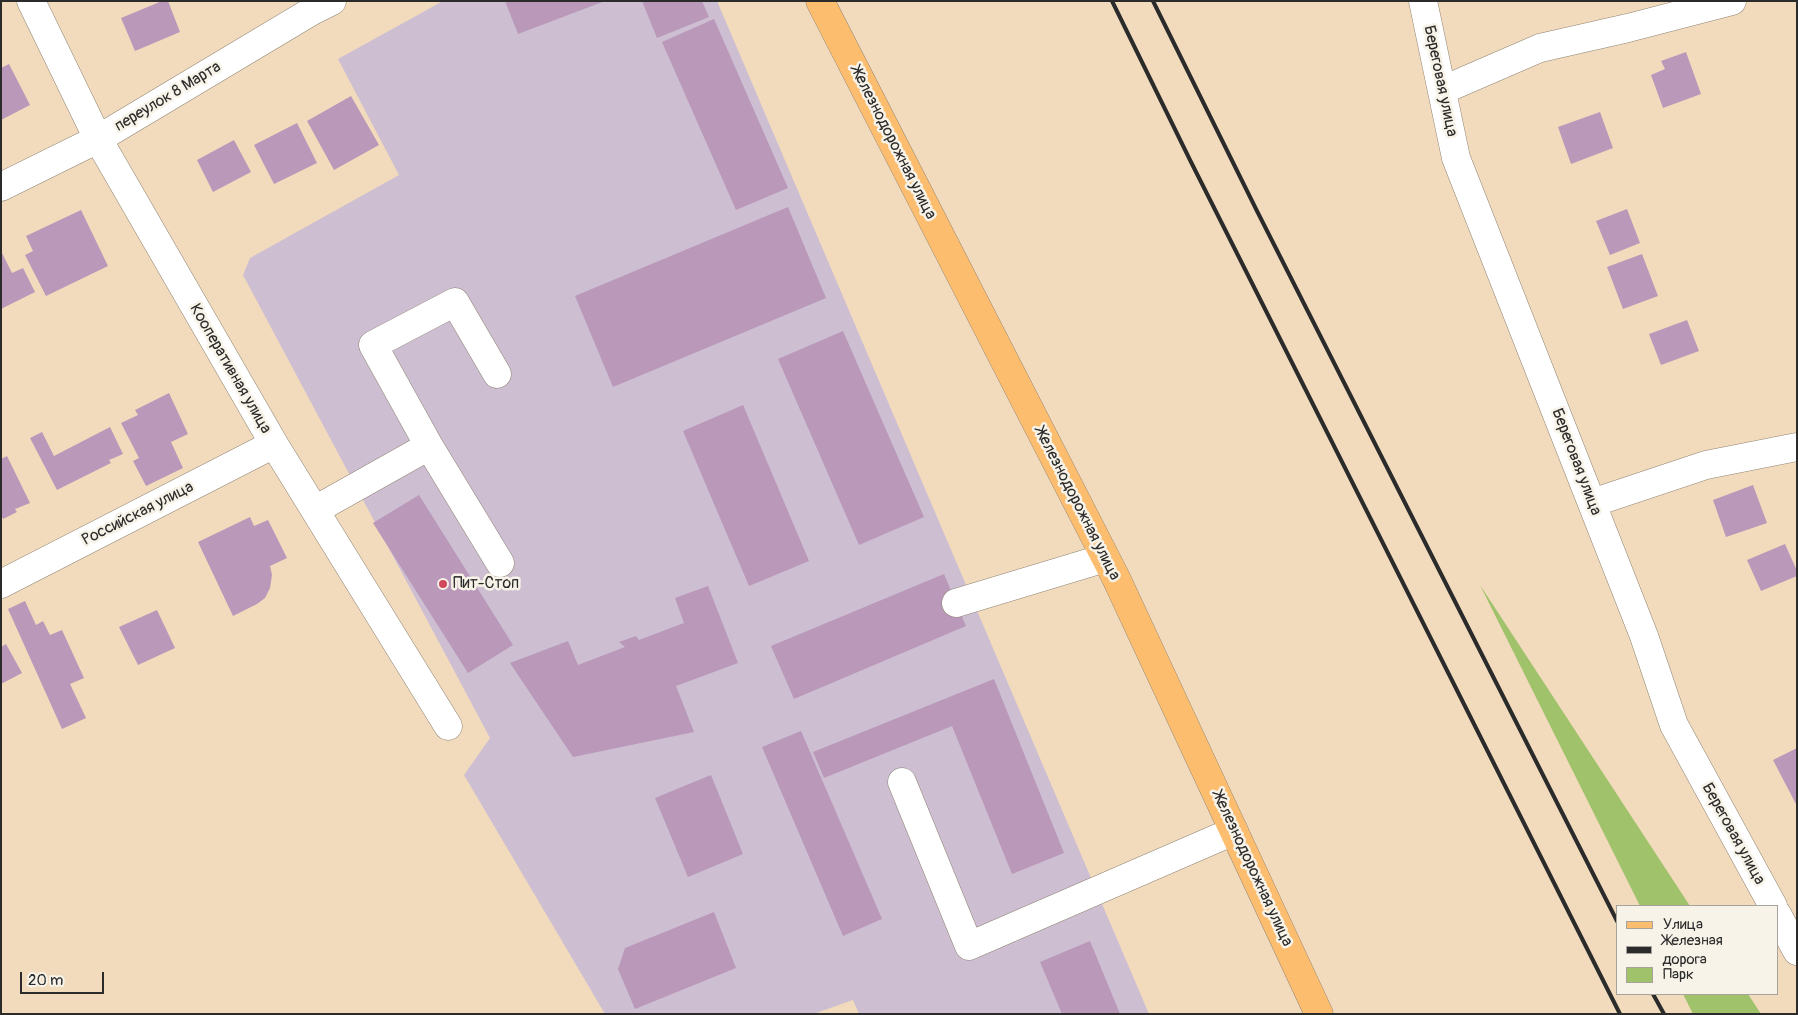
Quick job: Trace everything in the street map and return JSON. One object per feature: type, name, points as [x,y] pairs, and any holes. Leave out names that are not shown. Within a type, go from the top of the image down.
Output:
[{"type":"main road","name":"Железнодорожная улица","points":[[820,1],[1105,558],[1319,1014]]},
{"type":"street","name":"Кооперативная улица","points":[[31,1],[98,139],[274,444],[448,726]]},
{"type":"street","name":"переулок 8 Марта","points":[[1,186],[98,139],[312,11],[332,1]]},
{"type":"street","name":"Береговая улица","points":[[1422,1],[1443,90],[1456,158],[1644,636],[1674,725],[1772,905]]},
{"type":"street","points":[[1443,90],[1540,48],[1732,1]]},
{"type":"street","points":[[497,374],[455,302],[373,345],[429,446],[500,563]]},
{"type":"street","name":"Российская улица","points":[[1,584],[274,444]]},
{"type":"street","points":[[315,510],[429,446]]},
{"type":"street","points":[[1592,503],[1706,465],[1797,447]]},
{"type":"street","points":[[956,603],[1105,558]]},
{"type":"street","points":[[902,782],[969,946],[1234,831]]},
{"type":"street","points":[[1778,916],[1797,951]]},
{"type":"shaded area","points":[[443,1],[717,1],[1149,1014],[859,1014],[853,1000],[813,1014],[605,1014],[464,775],[490,738],[243,275],[250,258],[399,175],[338,59]]},
{"type":"green space","points":[[1480,585],[1689,905],[1640,905]]},
{"type":"green space","points":[[1684,995],[1749,995],[1761,1014],[1693,1014]]},
{"type":"building","points":[[162,1],[168,1],[180,32],[135,51],[121,18]]},
{"type":"building","points":[[505,1],[605,1],[518,34]]},
{"type":"building","points":[[642,1],[702,1],[709,17],[657,38]]},
{"type":"building","points":[[714,19],[788,188],[736,210],[662,42]]},
{"type":"building","points":[[1686,52],[1701,94],[1663,108],[1651,75],[1665,69],[1661,61]]},
{"type":"building","points":[[9,64],[30,105],[1,120],[1,68]]},
{"type":"building","points":[[351,96],[379,145],[334,170],[307,121]]},
{"type":"building","points":[[1600,112],[1613,148],[1571,164],[1558,127]]},
{"type":"building","points":[[297,123],[317,163],[274,184],[254,145]]},
{"type":"building","points":[[234,140],[251,172],[213,192],[197,160]]},
{"type":"building","points":[[788,207],[826,298],[613,387],[575,296]]},
{"type":"building","points":[[1627,209],[1640,243],[1610,255],[1596,221]]},
{"type":"building","points":[[81,210],[108,266],[46,296],[25,255],[33,251],[26,236]]},
{"type":"building","points":[[1,251],[12,273],[23,268],[35,292],[1,309]]},
{"type":"building","points":[[1642,254],[1658,296],[1623,309],[1607,267]]},
{"type":"building","points":[[1687,320],[1699,351],[1661,365],[1649,334]]},
{"type":"building","points":[[843,331],[924,517],[859,545],[778,359]]},
{"type":"building","points":[[169,393],[188,434],[171,442],[183,468],[146,486],[133,461],[139,458],[121,423],[138,415],[135,410]]},
{"type":"building","points":[[743,405],[809,561],[749,586],[683,431]]},
{"type":"building","points":[[110,427],[123,454],[109,460],[111,463],[57,490],[30,438],[42,432],[54,456]]},
{"type":"building","points":[[7,456],[30,503],[15,509],[17,512],[3,519],[1,515],[1,459]]},
{"type":"building","points":[[1753,485],[1767,523],[1726,537],[1713,500]]},
{"type":"building","name":"Пит-Стоп","points":[[419,495],[513,645],[468,673],[373,523]]},
{"type":"building","points":[[250,517],[254,526],[268,520],[287,558],[270,566],[272,575],[270,588],[265,598],[233,616],[198,542]]},
{"type":"building","points":[[1785,544],[1797,571],[1797,576],[1761,591],[1747,560]]},
{"type":"building","points":[[944,574],[966,626],[794,699],[771,646]]},
{"type":"building","points":[[708,586],[738,663],[676,686],[694,732],[573,757],[510,663],[568,641],[578,665],[625,647],[619,642],[636,636],[639,640],[684,623],[675,598]]},
{"type":"building","points":[[25,601],[36,625],[43,621],[50,635],[62,630],[84,678],[70,684],[86,718],[62,729],[8,609]]},
{"type":"building","points":[[157,610],[175,648],[138,665],[119,627]]},
{"type":"building","points":[[6,644],[22,673],[1,684],[1,647]]},
{"type":"building","points":[[994,679],[1064,853],[1012,874],[952,726],[824,778],[813,752]]},
{"type":"building","points":[[801,731],[882,919],[843,936],[762,747]]},
{"type":"building","points":[[1797,748],[1797,806],[1773,760]]},
{"type":"building","points":[[711,775],[743,854],[688,877],[655,798]]},
{"type":"building","points":[[714,912],[736,968],[635,1009],[618,969],[625,948]]},
{"type":"building","points":[[1090,941],[1120,1014],[1062,1014],[1040,962]]},
{"type":"railway","points":[[1112,1],[1191,162],[1620,1014]]},
{"type":"railway","points":[[1153,1],[1257,211],[1616,919]]},
{"type":"railway","points":[[1654,995],[1664,1014]]},
{"type":"place","name":"Пит-Стоп","points":[[443,584]]}]
